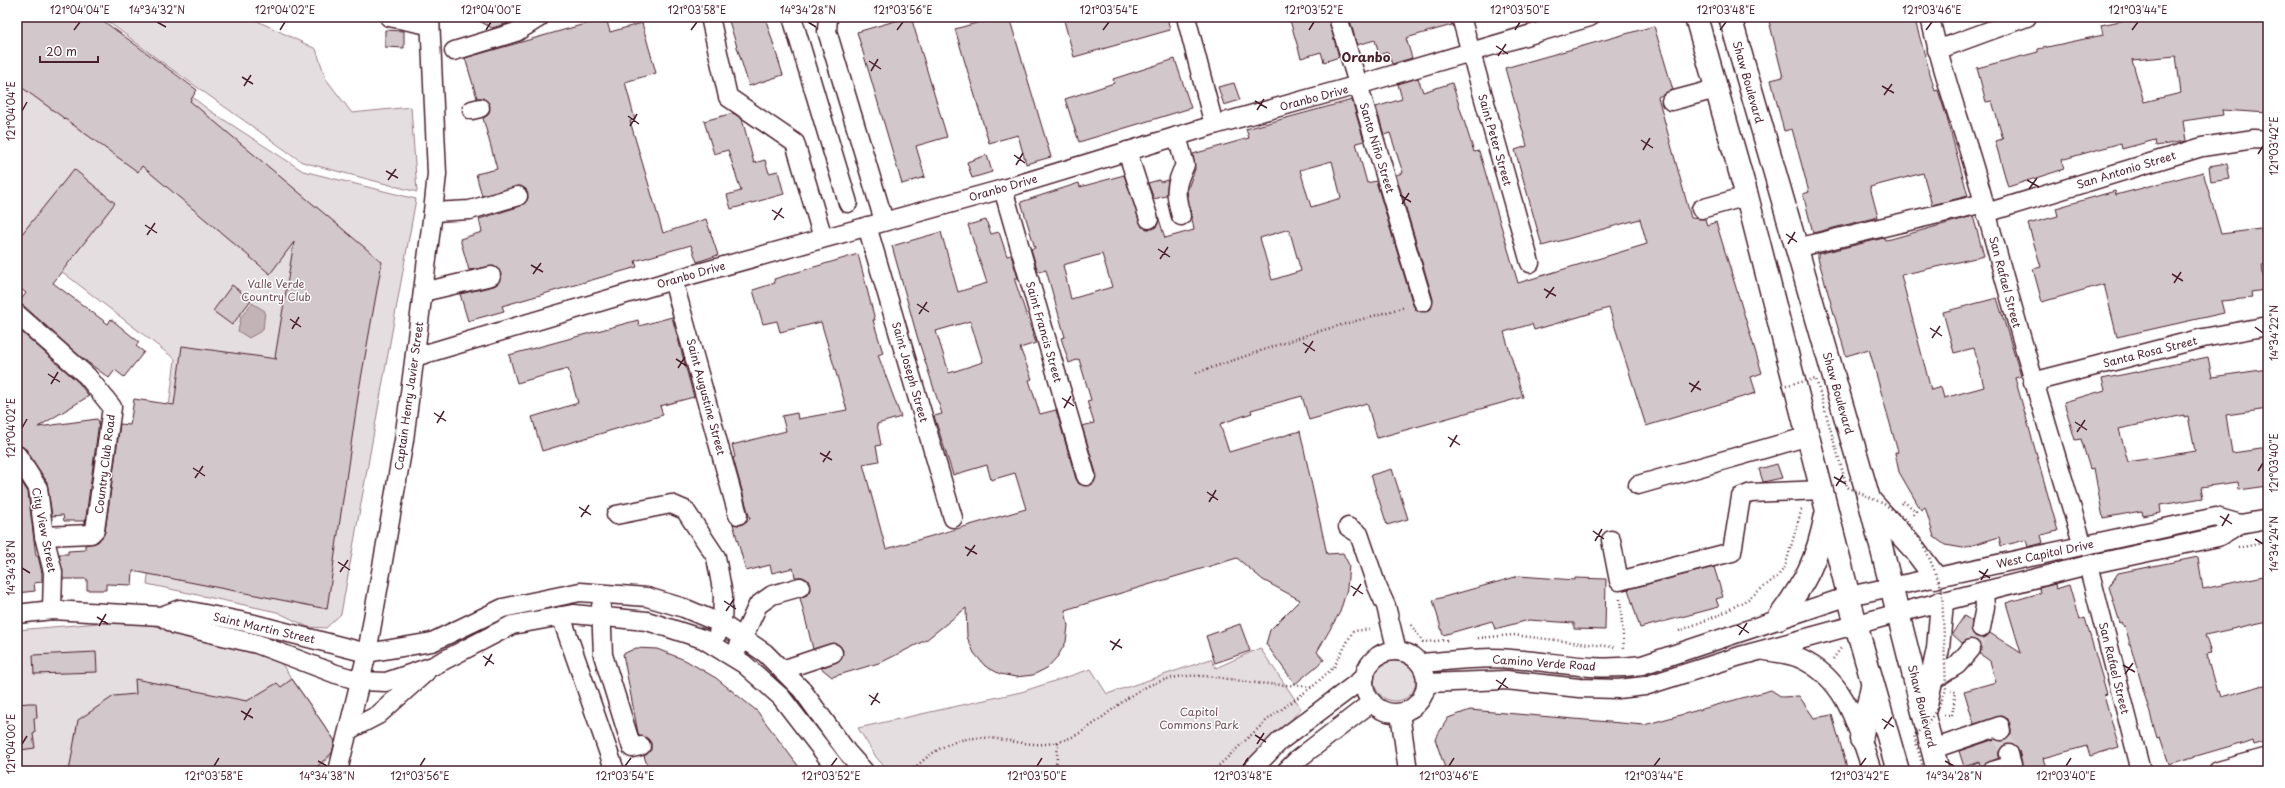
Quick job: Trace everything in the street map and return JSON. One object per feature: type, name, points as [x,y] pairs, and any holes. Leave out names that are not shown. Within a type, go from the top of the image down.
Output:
[{"type":"main road","points":[[1696,17],[1747,196],[1809,436],[1818,496],[1820,543],[1807,578],[1779,618]]},
{"type":"main road","name":"Shaw Boulevard","points":[[1730,17],[1869,499],[1897,614],[1934,715],[1932,749],[1938,771]]},
{"type":"main road","points":[[1818,496],[1849,596],[1898,771]]},
{"type":"main road","points":[[1869,499],[1915,550],[1935,577]]},
{"type":"main road","points":[[1934,715],[1939,685],[1938,649],[1942,602]]},
{"type":"main road","points":[[1861,739],[1873,683]]},
{"type":"street","points":[[390,17],[429,21]]},
{"type":"street","points":[[454,51],[516,32],[540,17]]},
{"type":"street","points":[[710,17],[728,97],[794,143],[823,238]]},
{"type":"street","points":[[792,17],[848,203]]},
{"type":"street","name":"Saint Joseph Street","points":[[828,17],[827,31],[875,223],[953,518]]},
{"type":"street","points":[[1186,17],[1214,125]]},
{"type":"street","name":"Santo Niño Street","points":[[1338,17],[1423,302]]},
{"type":"street","name":"Saint Peter Street","points":[[1461,17],[1530,263]]},
{"type":"street","name":"Oranbo Drive","points":[[415,357],[673,280],[875,223],[1003,189],[1046,167],[1127,151],[1590,17]]},
{"type":"street","name":"San Rafael Street","points":[[1930,17],[1937,50],[1985,208],[2033,382],[2082,546]]},
{"type":"street","points":[[1937,50],[2027,17]]},
{"type":"street","name":"Captain Henry Javier Street","points":[[338,771],[367,654],[404,440],[433,212],[437,174],[429,21]]},
{"type":"street","points":[[1671,101],[1716,89]]},
{"type":"street","points":[[1177,136],[1185,165],[1177,180],[1176,199],[1181,216]]},
{"type":"street","name":"San Antonio Street","points":[[1796,248],[1985,208],[2202,147],[2254,139],[2268,140]]},
{"type":"street","points":[[1127,151],[1149,219]]},
{"type":"street","name":"Saint Francis Street","points":[[1003,189],[1086,476]]},
{"type":"street","points":[[433,212],[470,210],[518,196]]},
{"type":"street","points":[[1701,209],[1747,196]]},
{"type":"street","points":[[423,292],[491,276]]},
{"type":"street","name":"Saint Augustine Street","points":[[673,280],[738,515]]},
{"type":"street","name":"Country Club Road","points":[[17,314],[87,376],[112,407],[95,530],[91,534],[44,536]]},
{"type":"street","name":"Santa Rosa Street","points":[[2033,382],[2203,338],[2268,326]]},
{"type":"street","points":[[1638,485],[1809,436]]},
{"type":"street","name":"City View Street","points":[[17,455],[38,488],[44,536],[53,572],[52,610]]},
{"type":"street","points":[[1611,540],[1619,581],[1732,552],[1742,497],[1751,493],[1818,496]]},
{"type":"street","points":[[616,515],[671,504],[685,510],[716,557],[723,595],[722,624],[714,646]]},
{"type":"street","name":"West Capitol Drive","points":[[1849,596],[2216,517],[2240,524]]},
{"type":"street","name":"West Capitol Drive","points":[[1856,625],[2088,565],[2218,536],[2240,524],[2268,519]]},
{"type":"street","points":[[1348,528],[1359,534],[1376,584],[1386,606],[1397,651]]},
{"type":"street","name":"San Rafael Street","points":[[2088,565],[2141,771]]},
{"type":"street","points":[[733,658],[758,605],[772,595],[800,587]]},
{"type":"street","points":[[1981,628],[1985,607],[1984,591]]},
{"type":"street","points":[[367,654],[432,642],[503,608],[580,592],[647,597],[684,608],[722,624],[744,637],[764,653],[802,690],[847,752],[864,771]]},
{"type":"street","points":[[601,594],[603,655],[629,741],[632,748],[641,746]]},
{"type":"street","name":"Camino Verde Road","points":[[1420,663],[1510,658],[1579,668],[1620,668],[1642,665],[1779,618],[1849,596]]},
{"type":"street","name":"Saint Martin Street","points":[[17,614],[52,610],[161,616],[180,609],[250,623],[367,654]]},
{"type":"street","points":[[361,681],[386,682],[433,666],[512,625],[573,614],[647,622],[704,639],[744,664],[781,697],[838,771]]},
{"type":"street","name":"Saint Martin Street","points":[[161,616],[176,625],[257,644],[329,672],[361,681]]},
{"type":"street","points":[[561,616],[614,771]]},
{"type":"street","name":"Camino Verde Road","points":[[1427,683],[1506,680],[1579,688],[1618,689],[1646,686],[1763,650],[1856,625]]},
{"type":"street","points":[[1939,685],[1971,649]]},
{"type":"street","points":[[1763,650],[1801,659],[1834,683],[1852,710],[1872,771]]},
{"type":"street","points":[[1388,651],[1406,652],[1420,663],[1426,676],[1427,683],[1425,694],[1419,703],[1400,713],[1384,711],[1372,702],[1364,686],[1367,668],[1376,658],[1388,651]]},
{"type":"street","points":[[782,670],[833,653]]},
{"type":"street","points":[[349,730],[378,715],[433,666]]},
{"type":"street","points":[[1252,771],[1280,741],[1365,677]]},
{"type":"street","points":[[1286,771],[1298,759],[1372,702]]},
{"type":"street","points":[[1400,713],[1408,771]]},
{"type":"street","points":[[1932,749],[2000,726],[2002,731]]},
{"type":"street","points":[[1992,771],[2012,765],[2009,754]]},
{"type":"street","points":[[2218,771],[2268,757]]},
{"type":"path","points":[[1196,372],[1313,333],[1423,302]]},
{"type":"path","points":[[1782,386],[1816,379],[1847,487],[1884,504],[1908,522],[1924,545],[1942,588],[1939,685],[1941,703],[1924,728],[1914,735],[1924,771]]},
{"type":"path","points":[[1671,634],[1720,614],[1748,599],[1777,577],[1785,567],[1794,541],[1802,509],[1818,496]]},
{"type":"path","points":[[1903,501],[1916,511],[1908,522]]},
{"type":"path","points":[[1619,581],[1624,648],[1631,647]]},
{"type":"path","points":[[911,771],[930,753],[951,742],[988,738],[1033,745],[1058,742],[1076,736],[1141,690],[1161,680],[1180,675],[1312,687],[1268,720],[1213,771]]},
{"type":"path","points":[[1934,715],[1952,715],[1956,692],[1939,685]]},
{"type":"path","points":[[1056,771],[1058,742]]},
{"type":"green space","name":"Valle Verde Country Club","points":[[17,17],[90,17],[209,110],[303,171],[416,199],[341,614],[326,628],[308,627],[277,612],[147,584],[175,359],[17,237]]},
{"type":"green space","points":[[102,17],[249,17],[316,49],[326,79],[352,113],[411,107],[417,192],[302,162],[159,60]]},
{"type":"green space","points":[[122,621],[177,629],[277,657],[340,748],[314,771],[17,771],[17,630]]},
{"type":"green space","name":"Capitol Commons Park","points":[[1260,648],[1301,708],[1277,738],[1240,771],[888,771],[876,757],[858,728],[1021,692],[1091,669],[1107,694],[1211,659],[1216,668]]},
{"type":"green space","points":[[1395,659],[1410,665],[1416,680],[1410,695],[1395,701],[1380,695],[1374,680],[1380,665]]},
{"type":"shaded area","points":[[252,303],[265,311],[263,330],[249,338],[238,331],[241,317]]},
{"type":"building","name":"Valle Verde Country Club","points":[[17,17],[98,17],[197,90],[190,101],[382,262],[359,390],[327,609],[133,571],[132,585],[106,584],[106,590],[87,590],[87,579],[63,579],[59,554],[68,554],[68,551],[85,550],[85,545],[98,542],[105,532],[120,424],[130,425],[134,399],[174,405],[182,346],[277,359],[275,357],[294,242],[270,274],[142,166],[138,172],[17,84]]},
{"type":"building","points":[[472,17],[520,17],[512,22],[492,28]]},
{"type":"building","points":[[741,17],[765,17],[783,75],[749,86],[729,21]]},
{"type":"building","points":[[911,17],[947,137],[916,146],[925,177],[902,184],[857,32]]},
{"type":"building","points":[[998,17],[1009,17],[1051,157],[1026,164],[1018,135],[989,143],[955,29]]},
{"type":"building","points":[[1063,17],[1167,17],[1170,30],[1074,57]]},
{"type":"building","points":[[1289,17],[1328,17],[1339,57],[1324,62],[1321,52],[1301,58]]},
{"type":"building","points":[[1349,17],[1451,17],[1452,25],[1406,38],[1412,58],[1392,64],[1388,52],[1379,55],[1375,40],[1357,45]]},
{"type":"building","points":[[1768,17],[1914,17],[1935,91],[1938,90],[1947,118],[1968,196],[1932,205],[1923,173],[1870,187],[1878,217],[1813,233],[1803,194],[1809,192],[1792,129],[1784,131],[1771,80],[1783,77]]},
{"type":"building","points":[[2125,17],[2268,17],[2268,113],[2222,110],[2223,115],[2183,121],[2186,141],[2156,146],[2155,140],[2122,149],[2121,143],[2061,160],[2064,169],[2008,187],[1995,141],[2003,139],[1992,101],[1986,102],[1977,68],[2038,52],[2038,49],[2103,35],[2101,25],[2125,20]],"holes":[[[2176,56],[2181,93],[2144,102],[2132,60]]]},
{"type":"building","points":[[606,18],[610,32],[642,23],[656,73],[625,82],[635,120],[630,121],[663,233],[706,219],[718,255],[697,262],[691,245],[635,261],[637,267],[502,306],[504,311],[468,321],[460,294],[494,286],[498,283],[501,274],[494,266],[469,270],[460,239],[482,232],[479,219],[521,206],[528,198],[526,189],[520,186],[482,196],[476,174],[497,169],[483,118],[488,115],[490,106],[483,98],[477,98],[465,58]]},
{"type":"building","points":[[1654,26],[1673,90],[1658,97],[1691,218],[1705,219],[1707,225],[1716,222],[1762,373],[1751,377],[1756,393],[1646,426],[1609,308],[1534,330],[1532,324],[1504,332],[1523,397],[1377,438],[1367,403],[1309,420],[1302,396],[1251,410],[1252,413],[1220,424],[1229,452],[1300,431],[1327,554],[1343,553],[1349,565],[1347,589],[1340,612],[1317,652],[1324,660],[1295,684],[1266,644],[1270,630],[1300,600],[1263,580],[1237,558],[1065,610],[1068,626],[1066,642],[1058,656],[1047,668],[1033,675],[1016,677],[1000,674],[985,666],[974,653],[967,637],[966,608],[926,640],[882,662],[832,677],[821,668],[841,660],[843,650],[835,643],[813,649],[800,598],[807,595],[810,590],[808,580],[802,577],[795,577],[793,568],[772,573],[770,565],[746,571],[733,524],[741,525],[750,519],[733,458],[735,457],[732,445],[786,431],[782,416],[797,413],[798,419],[847,410],[821,322],[780,332],[777,321],[763,324],[753,290],[775,283],[774,279],[858,254],[875,320],[873,320],[883,353],[878,355],[901,417],[877,424],[881,445],[876,446],[879,461],[863,464],[886,549],[1026,509],[1015,473],[991,480],[987,465],[953,475],[934,416],[942,414],[917,336],[892,246],[941,232],[958,292],[987,283],[968,225],[986,220],[991,234],[999,232],[1007,256],[1011,255],[1018,278],[1014,278],[1036,343],[1020,348],[1032,379],[1029,380],[1040,414],[1056,410],[1076,479],[1079,484],[1089,486],[1094,483],[1096,473],[1082,426],[1094,423],[1087,401],[1091,400],[1079,359],[1069,363],[1061,338],[1065,337],[1046,270],[1038,272],[1031,249],[1035,248],[1021,202],[1079,183],[1080,187],[1124,175],[1142,227],[1153,229],[1157,226],[1159,219],[1165,238],[1194,230],[1187,191],[1195,169],[1193,154],[1249,138],[1246,129],[1352,100],[1364,141],[1356,143],[1367,183],[1376,181],[1413,305],[1416,310],[1426,312],[1431,309],[1433,299],[1396,175],[1403,173],[1390,133],[1384,135],[1376,107],[1402,99],[1398,84],[1418,78],[1423,92],[1452,83],[1474,152],[1479,151],[1518,283],[1647,244],[1640,219],[1542,246],[1515,150],[1527,146],[1505,68]],"holes":[[[1332,161],[1341,198],[1311,207],[1300,170]],[[1289,229],[1301,271],[1272,280],[1260,238]],[[1102,254],[1112,287],[1071,299],[1063,265]],[[970,321],[983,362],[949,373],[936,331]]]},
{"type":"building","points":[[385,30],[404,31],[404,48],[385,47]]},
{"type":"building","points":[[1175,59],[1191,108],[1079,142],[1065,99],[1114,83],[1113,79]]},
{"type":"building","points":[[1234,83],[1240,100],[1224,105],[1218,87]]},
{"type":"building","points":[[733,113],[742,119],[754,163],[765,160],[769,173],[778,171],[784,194],[731,209],[727,195],[741,191],[728,150],[714,154],[704,121]]},
{"type":"building","points":[[987,155],[992,172],[972,178],[967,162]]},
{"type":"building","points":[[2227,163],[2230,179],[2211,182],[2209,166]]},
{"type":"building","points":[[74,169],[115,203],[53,283],[108,324],[111,319],[139,342],[136,346],[144,352],[124,377],[115,370],[109,378],[82,358],[24,306],[18,304],[26,293],[17,286],[17,240]]},
{"type":"building","points":[[2203,172],[2221,234],[2268,228],[2268,265],[2262,265],[2265,290],[2251,292],[2252,298],[2221,301],[2224,313],[2117,337],[2104,284],[2042,302],[2033,269],[2041,267],[2028,224],[2058,216],[2056,208],[2115,191],[2116,195]]},
{"type":"building","points":[[1159,180],[1160,182],[1168,180],[1166,196],[1154,199],[1148,183]]},
{"type":"building","points":[[1973,216],[1984,256],[1901,275],[1931,390],[1941,387],[1944,398],[1984,387],[1974,348],[1954,353],[1943,312],[1997,298],[2021,376],[2015,378],[2058,531],[2041,535],[2043,543],[2028,547],[2026,540],[2001,546],[1999,537],[1963,548],[1945,545],[1934,537],[1925,507],[1921,510],[1899,472],[1895,453],[1898,452],[1869,349],[1846,356],[1818,258],[1818,254],[1884,238],[1885,240],[1891,239]]},
{"type":"building","points":[[232,285],[251,300],[232,325],[213,311]]},
{"type":"building","points":[[672,317],[694,397],[660,406],[663,415],[542,451],[532,417],[578,403],[568,369],[517,383],[509,355],[638,320],[639,326]]},
{"type":"building","points":[[17,328],[79,383],[89,396],[38,427],[97,419],[99,422],[85,524],[85,521],[64,521],[63,515],[52,516],[47,482],[26,449],[17,445]]},
{"type":"building","points":[[2208,357],[2212,377],[2268,369],[2268,409],[2226,415],[2232,453],[2268,448],[2268,486],[2239,490],[2238,482],[2201,487],[2203,498],[2160,505],[2161,513],[2142,516],[2141,511],[2103,518],[2094,468],[2090,469],[2081,439],[2075,440],[2064,402],[2105,390],[2102,379]],"holes":[[[2184,415],[2184,417],[2188,416],[2195,451],[2128,462],[2119,429]]]},
{"type":"building","points":[[1777,464],[1782,478],[1763,482],[1759,469]]},
{"type":"building","points":[[1392,469],[1408,519],[1387,525],[1371,475]]},
{"type":"building","points":[[17,475],[28,492],[36,556],[38,556],[42,573],[42,582],[34,583],[35,591],[17,593]]},
{"type":"building","points":[[2198,557],[2203,589],[2268,575],[2268,621],[2205,635],[2211,653],[2206,654],[2217,692],[2219,691],[2221,697],[2268,684],[2268,741],[2254,745],[2253,741],[2242,745],[2241,743],[2169,764],[2160,737],[2157,738],[2125,626],[2124,627],[2122,622],[2120,623],[2109,587],[2118,573]]},
{"type":"building","points":[[1714,567],[1723,597],[1716,599],[1719,607],[1640,628],[1628,589]]},
{"type":"building","points":[[1519,576],[1575,580],[1575,578],[1606,579],[1605,630],[1574,629],[1574,623],[1529,620],[1495,629],[1492,621],[1443,635],[1433,600]]},
{"type":"building","points":[[2055,584],[2056,589],[2069,585],[2079,620],[2085,618],[2107,694],[2104,695],[2119,747],[2090,756],[2087,746],[2043,758],[2047,771],[2020,771],[2022,763],[2019,751],[2012,744],[2007,744],[1999,751],[1999,758],[1985,764],[1982,771],[1979,762],[1964,767],[1959,751],[1995,739],[2003,741],[2011,735],[2011,729],[2008,719],[2002,716],[1974,724],[1964,691],[1996,682],[1990,661],[1980,654],[1981,646],[1978,641],[1968,639],[1962,643],[1952,634],[1964,616],[1972,621],[1971,631],[1974,636],[1984,638],[1990,633],[2021,653],[2006,603],[2040,593],[2039,588]]},
{"type":"building","points":[[1240,624],[1250,651],[1215,663],[1206,636]]},
{"type":"building","points":[[636,648],[657,649],[685,660],[716,678],[757,711],[802,771],[649,771],[644,756],[651,750],[651,743],[648,739],[639,736],[638,733],[623,654]]},
{"type":"building","points":[[96,652],[97,672],[34,674],[33,655]]},
{"type":"building","points":[[135,679],[247,701],[277,683],[281,687],[292,679],[335,741],[332,753],[312,771],[69,771],[78,720],[114,696],[136,694]]},
{"type":"building","points":[[1771,690],[1782,697],[1799,696],[1814,718],[1832,715],[1848,771],[1446,771],[1435,739],[1448,718],[1470,710],[1644,725]]},
{"type":"building","points":[[36,703],[37,718],[34,718],[35,733],[33,734],[35,748],[20,750],[17,704]]},
{"type":"tunnel","points":[[1971,649],[1981,628]]},
{"type":"tunnel","points":[[2001,731],[2009,754]]},
{"type":"district","name":"Oranbo","points":[[1366,57]]}]
